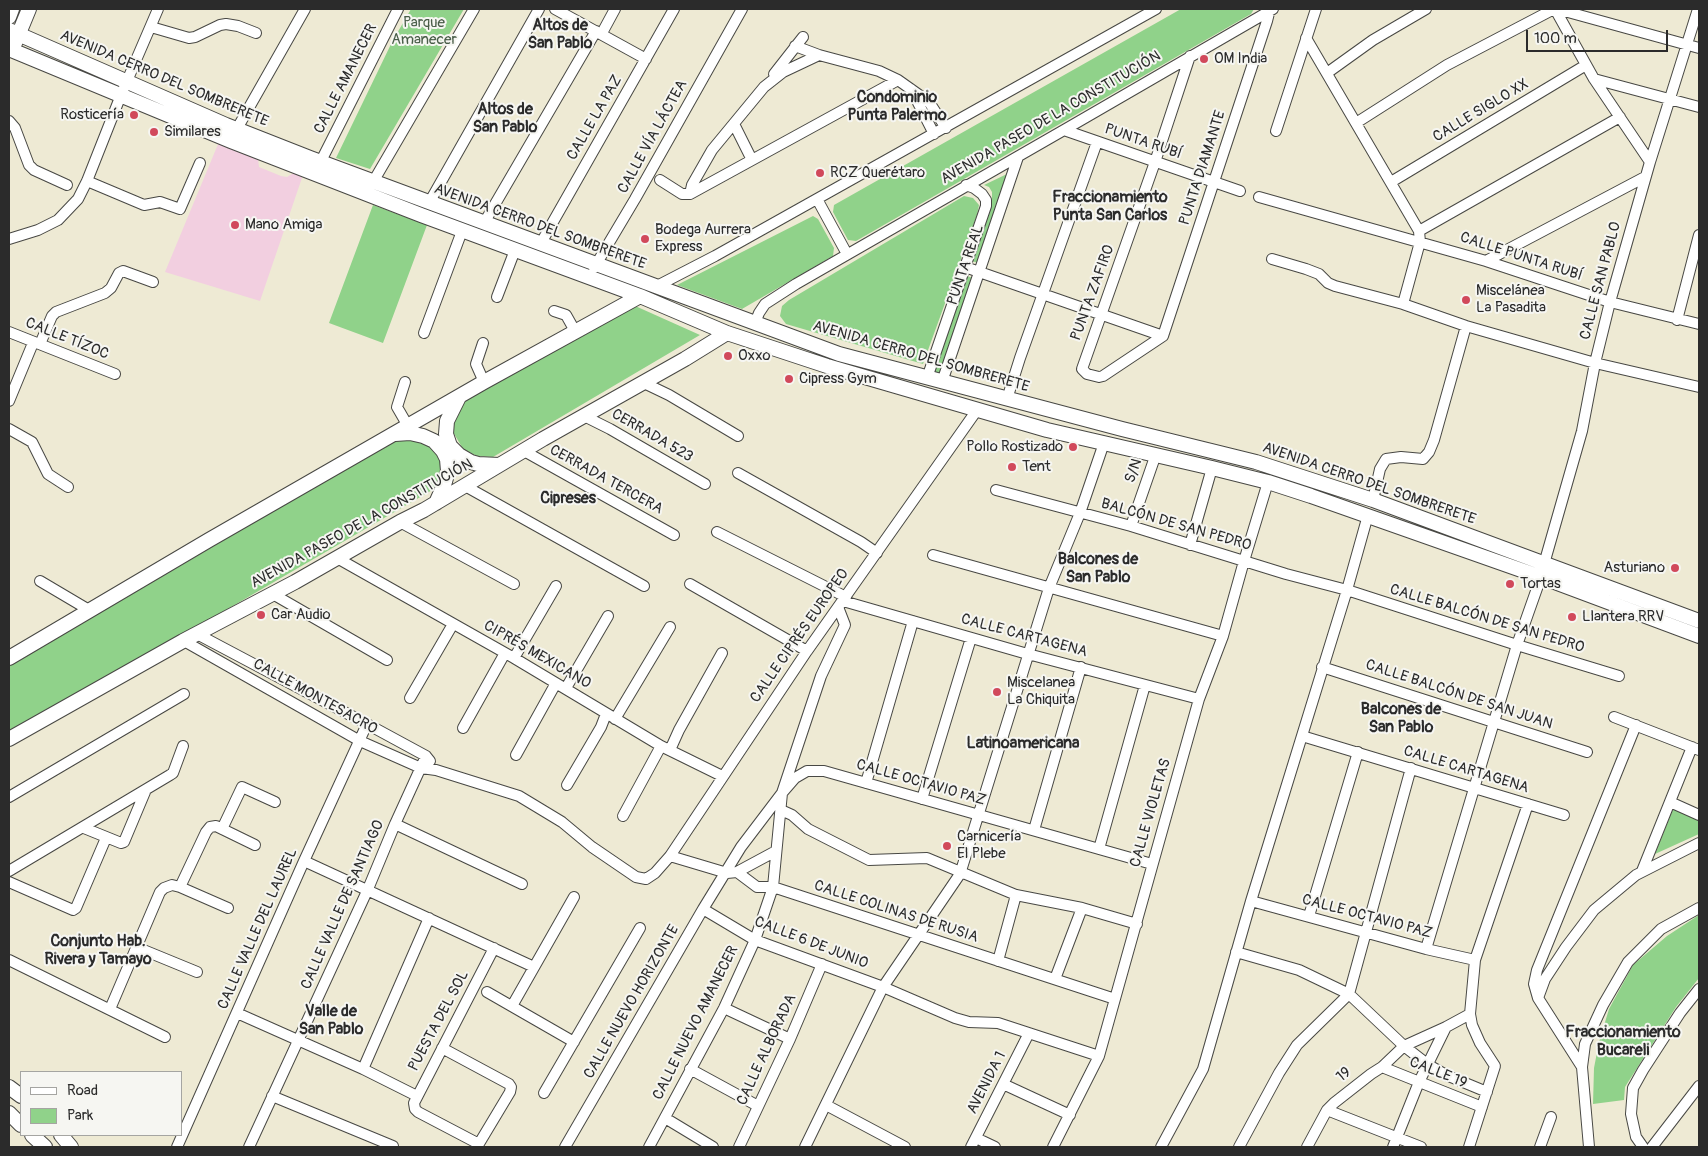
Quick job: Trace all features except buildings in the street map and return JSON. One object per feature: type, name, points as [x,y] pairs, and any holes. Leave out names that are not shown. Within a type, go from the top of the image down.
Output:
[{"type":"main road","points":[[9,17],[12,9]]},
{"type":"main road","points":[[10,53],[14,32],[30,9]]},
{"type":"main road","name":"AVENIDA CERRO DEL SOMBRERETE","points":[[14,32],[126,82],[233,135],[462,231],[640,296],[728,332],[827,366],[1047,430],[1156,454],[1268,482],[1699,621]]},
{"type":"main road","name":"AVENIDA CERRO DEL SOMBRERETE","points":[[10,53],[233,135],[373,182],[839,354],[1256,462],[1373,500],[1699,636]]},
{"type":"main road","points":[[9,658],[459,396],[640,296]]},
{"type":"main road","name":"AVENIDA PASEO DE LA CONSTITUCIÓN","points":[[9,739],[436,503],[644,383],[728,332]]},
{"type":"main road","points":[[459,396],[447,421],[446,434],[450,446],[470,462],[500,465]]},
{"type":"main road","points":[[394,434],[410,433],[423,436],[434,441],[444,451],[448,471],[436,503]]},
{"type":"main road","points":[[1184,461],[1188,444]]},
{"type":"main road","points":[[9,1087],[20,1095]]},
{"type":"main road","points":[[9,1113],[20,1124]]},
{"type":"main road","points":[[33,1136],[45,1147]]},
{"type":"main road","points":[[62,1136],[71,1147]]},
{"type":"street","points":[[9,239],[38,230],[58,220],[78,199],[158,9]]},
{"type":"street","points":[[233,135],[305,9]]},
{"type":"street","name":"CALLE AMANECER","points":[[320,163],[398,9]]},
{"type":"street","points":[[373,182],[474,9]]},
{"type":"street","points":[[429,203],[539,9]]},
{"type":"street","points":[[557,9],[646,59]]},
{"type":"street","points":[[484,224],[599,32],[615,9]]},
{"type":"street","name":"CALLE LA PAZ","points":[[541,243],[674,9]]},
{"type":"street","name":"CALLE VÍA LÁCTEA","points":[[588,278],[635,199],[742,9]]},
{"type":"street","points":[[655,286],[711,258],[1156,9]]},
{"type":"street","name":"AVENIDA PASEO DE LA CONSTITUCIÓN","points":[[755,323],[765,304],[796,284],[1271,9]]},
{"type":"street","name":"PUNTA DIAMANTE","points":[[1163,336],[1271,9]]},
{"type":"street","points":[[1276,131],[1316,9]]},
{"type":"street","points":[[1327,73],[1373,40],[1426,9]]},
{"type":"street","points":[[1356,123],[1447,65],[1556,9],[1699,48]]},
{"type":"street","points":[[1556,9],[1586,65],[1650,162]]},
{"type":"street","name":"CALLE SAN PABLO","points":[[1426,949],[1517,645],[1542,570],[1582,431],[1595,363],[1610,302],[1645,177],[1698,9]]},
{"type":"street","points":[[151,27],[188,38],[226,24],[238,26],[256,33]]},
{"type":"street","points":[[690,194],[692,185],[712,150],[803,38]]},
{"type":"street","points":[[1306,38],[1419,231],[1420,242],[1403,304]]},
{"type":"street","points":[[795,46],[820,55],[879,70],[898,80],[929,102],[946,128]]},
{"type":"street","points":[[764,87],[783,72],[820,55]]},
{"type":"street","name":"PUNTA ZAFIRO","points":[[1163,336],[1103,376],[1087,374],[1082,369],[1190,56]]},
{"type":"street","name":"CALLE SIGLO XX","points":[[1391,182],[1586,65]]},
{"type":"street","points":[[1594,78],[1699,107]]},
{"type":"street","points":[[660,180],[682,194],[690,194],[898,80]]},
{"type":"street","points":[[909,86],[934,134]]},
{"type":"street","points":[[1419,231],[1620,117]]},
{"type":"street","points":[[9,121],[15,128],[30,165],[40,173],[67,185]]},
{"type":"street","points":[[734,124],[752,160]]},
{"type":"street","name":"PUNTA RUBÍ","points":[[1064,130],[1240,191]]},
{"type":"street","points":[[1007,399],[1097,142]]},
{"type":"street","name":"PUNTA REAL","points":[[942,382],[1018,157]]},
{"type":"street","points":[[87,181],[144,205],[160,202],[180,210],[200,163]]},
{"type":"street","points":[[1486,261],[1645,177]]},
{"type":"street","name":"PUNTA REAL","points":[[926,378],[986,206],[986,200],[982,194],[966,185]]},
{"type":"street","points":[[1259,197],[1420,242]]},
{"type":"street","points":[[817,199],[847,254]]},
{"type":"street","points":[[424,333],[462,231]]},
{"type":"street","points":[[1677,320],[1699,235]]},
{"type":"street","name":"CALLE PUNTA RUBÍ","points":[[1420,242],[1486,261],[1610,302],[1699,324]]},
{"type":"street","points":[[497,297],[514,250]]},
{"type":"street","points":[[1272,259],[1319,274],[1328,283],[1335,286],[1403,304],[1466,326],[1595,363],[1699,388]]},
{"type":"street","points":[[965,267],[1163,336]]},
{"type":"street","points":[[9,401],[37,343],[56,312],[105,293],[111,288],[119,273],[123,271],[153,282]]},
{"type":"street","points":[[554,311],[566,315],[575,331]]},
{"type":"street","points":[[1373,500],[1380,469],[1386,459],[1401,456],[1423,458],[1429,452],[1466,326]]},
{"type":"street","name":"CALLE TÍZOC","points":[[9,332],[115,374]]},
{"type":"street","points":[[483,343],[476,364],[484,382]]},
{"type":"street","points":[[404,382],[397,407],[408,426]]},
{"type":"street","points":[[644,383],[669,395],[738,436]]},
{"type":"street","name":"CALLE CIPRÉS EUROPEO","points":[[646,879],[655,873],[670,856],[807,651],[978,410]]},
{"type":"street","name":"CERRADA 523","points":[[584,416],[705,484]]},
{"type":"street","points":[[9,429],[32,442],[48,474],[68,488]]},
{"type":"street","points":[[805,1147],[883,988],[960,872],[1049,588],[1080,513],[1104,443]]},
{"type":"street","name":"CERRADA TERCERA","points":[[524,451],[674,535]]},
{"type":"street","name":"S/N","points":[[1131,526],[1156,454]]},
{"type":"street","points":[[1190,545],[1212,468]]},
{"type":"street","points":[[738,473],[861,542],[877,553]]},
{"type":"street","name":"CALLE VIOLETAS","points":[[1053,1147],[1099,1056],[1199,700],[1223,636],[1268,482]]},
{"type":"street","points":[[465,486],[644,586]]},
{"type":"street","name":"BALCÓN DE SAN PEDRO","points":[[996,490],[1131,526],[1347,590]]},
{"type":"street","points":[[1161,1147],[1203,1069],[1251,900],[1347,590],[1368,514]]},
{"type":"street","points":[[400,522],[514,584]]},
{"type":"street","name":"CALLE CARTAGENA","points":[[717,532],[842,602],[1199,700]]},
{"type":"street","points":[[933,555],[1223,636]]},
{"type":"street","name":"CIPRÉS MEXICANO","points":[[337,558],[510,656],[665,748],[722,776]]},
{"type":"street","points":[[40,581],[89,610]]},
{"type":"street","points":[[690,584],[807,651]]},
{"type":"street","points":[[463,728],[556,586]]},
{"type":"street","name":"CALLE BALCÓN DE SAN PEDRO","points":[[1347,590],[1619,676]]},
{"type":"street","points":[[271,593],[387,660]]},
{"type":"street","points":[[782,793],[821,676],[845,624],[842,602]]},
{"type":"street","points":[[516,755],[608,616]]},
{"type":"street","points":[[866,783],[914,621]]},
{"type":"street","points":[[410,698],[453,624]]},
{"type":"street","points":[[616,719],[670,627]]},
{"type":"street","name":"CALLE MONTESACRO","points":[[197,634],[426,756],[436,770]]},
{"type":"street","points":[[922,799],[971,638]]},
{"type":"street","name":"CALLE MONTESACRO","points":[[184,641],[360,741],[421,768],[436,770],[519,796],[562,822],[592,847],[636,877],[646,879]]},
{"type":"street","points":[[623,816],[665,748],[679,730],[722,653]]},
{"type":"street","points":[[1034,830],[1081,667]]},
{"type":"street","name":"CALLE BALCÓN DE SAN JUAN","points":[[1322,667],[1587,752]]},
{"type":"street","points":[[1099,849],[1145,685]]},
{"type":"street","points":[[9,797],[184,694]]},
{"type":"street","points":[[567,785],[601,727],[606,714]]},
{"type":"street","points":[[1614,717],[1696,749],[1670,802],[1642,871]]},
{"type":"street","name":"CALLE VALLE DEL LAUREL","points":[[182,1136],[304,861],[368,724]]},
{"type":"street","points":[[1582,1067],[1538,998],[1534,984],[1537,970],[1636,726]]},
{"type":"street","name":"CALLE CARTAGENA","points":[[1302,736],[1564,815]]},
{"type":"street","points":[[9,871],[145,792],[173,773],[183,746]]},
{"type":"street","points":[[1309,916],[1358,752]]},
{"type":"street","name":"CALLE VALLE DE SANTIAGO","points":[[249,1147],[368,889],[426,756]]},
{"type":"street","points":[[1239,1147],[1279,1073],[1297,1046],[1349,994],[1411,768]]},
{"type":"street","name":"CALLE OCTAVIO PAZ","points":[[732,873],[741,847],[782,793],[795,778],[807,770],[824,771],[1152,864]]},
{"type":"street","points":[[222,829],[242,787],[275,802]]},
{"type":"street","points":[[84,828],[121,844],[124,842],[145,792]]},
{"type":"street","name":"CALLE NUEVO AMANECER","points":[[649,1147],[724,1008],[754,940],[773,887],[782,793]]},
{"type":"street","points":[[1670,802],[1699,814]]},
{"type":"street","points":[[1469,1147],[1495,1066],[1480,1043],[1472,1025],[1470,1014],[1475,960],[1528,804]]},
{"type":"street","points":[[781,810],[808,829],[869,860],[927,858],[1016,895],[1082,908],[1137,924]]},
{"type":"street","points":[[395,824],[522,884]]},
{"type":"street","points":[[180,887],[206,832],[213,826],[255,844]]},
{"type":"street","points":[[9,882],[72,910],[76,908],[106,838]]},
{"type":"street","points":[[1538,998],[1544,979],[1594,910],[1642,871],[1699,843]]},
{"type":"street","points":[[732,873],[776,851]]},
{"type":"street","name":"CALLE COLINAS DE RUSIA","points":[[670,856],[732,873],[757,887],[773,887],[1115,999]]},
{"type":"street","points":[[304,861],[534,967]]},
{"type":"street","name":"CALLE NUEVO HORIZONTE","points":[[565,1147],[703,909],[732,873]]},
{"type":"street","points":[[110,1009],[160,892],[167,886],[180,887],[228,908]]},
{"type":"street","points":[[998,961],[1016,895]]},
{"type":"street","points":[[512,1006],[574,897]]},
{"type":"street","name":"CALLE OCTAVIO PAZ","points":[[1251,900],[1426,949],[1475,960]]},
{"type":"street","points":[[1055,979],[1082,908]]},
{"type":"street","points":[[1588,1147],[1582,1067],[1585,1044],[1603,1006],[1628,962],[1661,929],[1699,908]]},
{"type":"street","name":"CALLE 6 DE JUNIO","points":[[703,909],[754,940],[822,964],[962,1020],[998,1023],[1099,1056]]},
{"type":"street","points":[[363,1069],[429,918]]},
{"type":"street","points":[[544,1093],[640,928]]},
{"type":"street","points":[[136,947],[197,972]]},
{"type":"street","name":"PUESTA DEL SOL","points":[[478,1146],[415,1109],[414,1103],[494,948]]},
{"type":"street","points":[[1236,952],[1298,970],[1349,994],[1404,1046],[1427,1064],[1446,1075],[1487,1092]]},
{"type":"street","points":[[9,960],[165,1037]]},
{"type":"street","name":"CALLE ALBORADA","points":[[739,1147],[790,1040],[822,964]]},
{"type":"street","points":[[1643,1147],[1636,1137],[1631,1114],[1633,1088],[1642,1070],[1680,1013],[1699,989]]},
{"type":"street","points":[[487,992],[574,1042]]},
{"type":"street","points":[[724,1008],[790,1040]]},
{"type":"street","points":[[237,1012],[363,1069],[417,1096]]},
{"type":"street","name":"19","points":[[1328,1110],[1382,1067],[1404,1046],[1470,1014]]},
{"type":"street","points":[[1393,1147],[1419,1082],[1446,1027]]},
{"type":"street","name":"AVENIDA 1","points":[[974,1142],[1029,1032]]},
{"type":"street","points":[[442,1048],[509,1084],[511,1087],[510,1092],[478,1146]]},
{"type":"street","name":"CALLE 19","points":[[1382,1067],[1482,1107]]},
{"type":"street","points":[[690,1069],[758,1106]]},
{"type":"street","points":[[1439,1090],[1446,1075]]},
{"type":"street","points":[[1003,1084],[1070,1115]]},
{"type":"street","points":[[1652,1147],[1699,1086]]},
{"type":"street","points":[[272,1096],[393,1146]]},
{"type":"street","points":[[826,1105],[906,1147]]},
{"type":"street","points":[[1307,1147],[1328,1110],[1421,1147]]},
{"type":"street","points":[[1540,1147],[1551,1117]]},
{"type":"street","points":[[665,1118],[713,1147]]},
{"type":"street","points":[[974,1142],[994,1147]]},
{"type":"shaded area","name":"Mano Amiga","points":[[221,137],[257,151],[259,167],[281,176],[287,177],[302,168],[305,169],[260,301],[165,272]]},
{"type":"green space","name":"Parque Amanecer","points":[[411,9],[464,9],[370,169],[336,158],[392,42]]},
{"type":"green space","points":[[1181,9],[1254,9],[1251,14],[856,241],[848,240],[833,212],[834,205]]},
{"type":"green space","points":[[1007,174],[978,263],[972,261],[992,204],[992,192],[989,187],[984,185]]},
{"type":"green space","points":[[964,196],[973,198],[979,205],[977,215],[923,364],[786,324],[780,316],[782,306],[789,300]]},
{"type":"green space","points":[[373,205],[427,225],[383,343],[329,323]]},
{"type":"green space","points":[[813,216],[818,219],[834,248],[833,256],[742,309],[677,285]]},
{"type":"green space","points":[[967,276],[973,278],[939,374],[934,373]]},
{"type":"green space","points":[[633,305],[700,335],[493,457],[477,456],[463,449],[453,432],[455,412],[462,401]]},
{"type":"green space","points":[[405,439],[431,445],[440,453],[443,476],[434,489],[9,736],[9,666],[393,441]]},
{"type":"green space","points":[[1673,809],[1699,820],[1699,834],[1655,854]]},
{"type":"green space","points":[[1699,915],[1699,978],[1676,1007],[1625,1087],[1624,1100],[1593,1104],[1594,1068],[1599,1042],[1609,1009],[1633,965],[1667,936]]},
{"type":"place","name":"OM India","points":[[1204,59]]},
{"type":"place","name":"Rosticería","points":[[134,115]]},
{"type":"place","name":"Similares","points":[[154,132]]},
{"type":"place","name":"RCZ Querétaro","points":[[820,173]]},
{"type":"place","name":"Mano Amiga","points":[[235,225]]},
{"type":"place","name":"Bodega Aurrera Express","points":[[645,239]]},
{"type":"place","name":"Miscelánea La Pasadita","points":[[1466,300]]},
{"type":"place","name":"Oxxo","points":[[728,356]]},
{"type":"place","name":"Cipress Gym","points":[[789,379]]},
{"type":"place","name":"Pollo Rostizado","points":[[1073,447]]},
{"type":"place","name":"Tent","points":[[1012,467]]},
{"type":"place","name":"Asturiano","points":[[1675,568]]},
{"type":"place","name":"Tortas","points":[[1510,584]]},
{"type":"place","name":"Car Audio","points":[[261,615]]},
{"type":"place","name":"Llantera RRV","points":[[1572,617]]},
{"type":"place","name":"Miscelanea La Chiquita","points":[[997,692]]},
{"type":"place","name":"Carnicería El Plebe","points":[[947,846]]},
{"type":"district","name":"Altos de San Pablo","points":[[560,35]]},
{"type":"district","name":"Condominio Punta Palermo","points":[[897,107]]},
{"type":"district","name":"Altos de San Pablo","points":[[505,119]]},
{"type":"district","name":"Fraccionamiento Punta San Carlos","points":[[1110,207]]},
{"type":"district","name":"Cipreses","points":[[568,499]]},
{"type":"district","name":"Balcones de San Pablo","points":[[1098,569]]},
{"type":"district","name":"Balcones de San Pablo","points":[[1401,719]]},
{"type":"district","name":"Latinoamericana","points":[[1023,744]]},
{"type":"district","name":"Conjunto Hab. Rivera y Tamayo","points":[[98,951]]},
{"type":"district","name":"Valle de San Pablo","points":[[331,1021]]},
{"type":"district","name":"Fraccionamiento Bucareli","points":[[1623,1042]]}]
